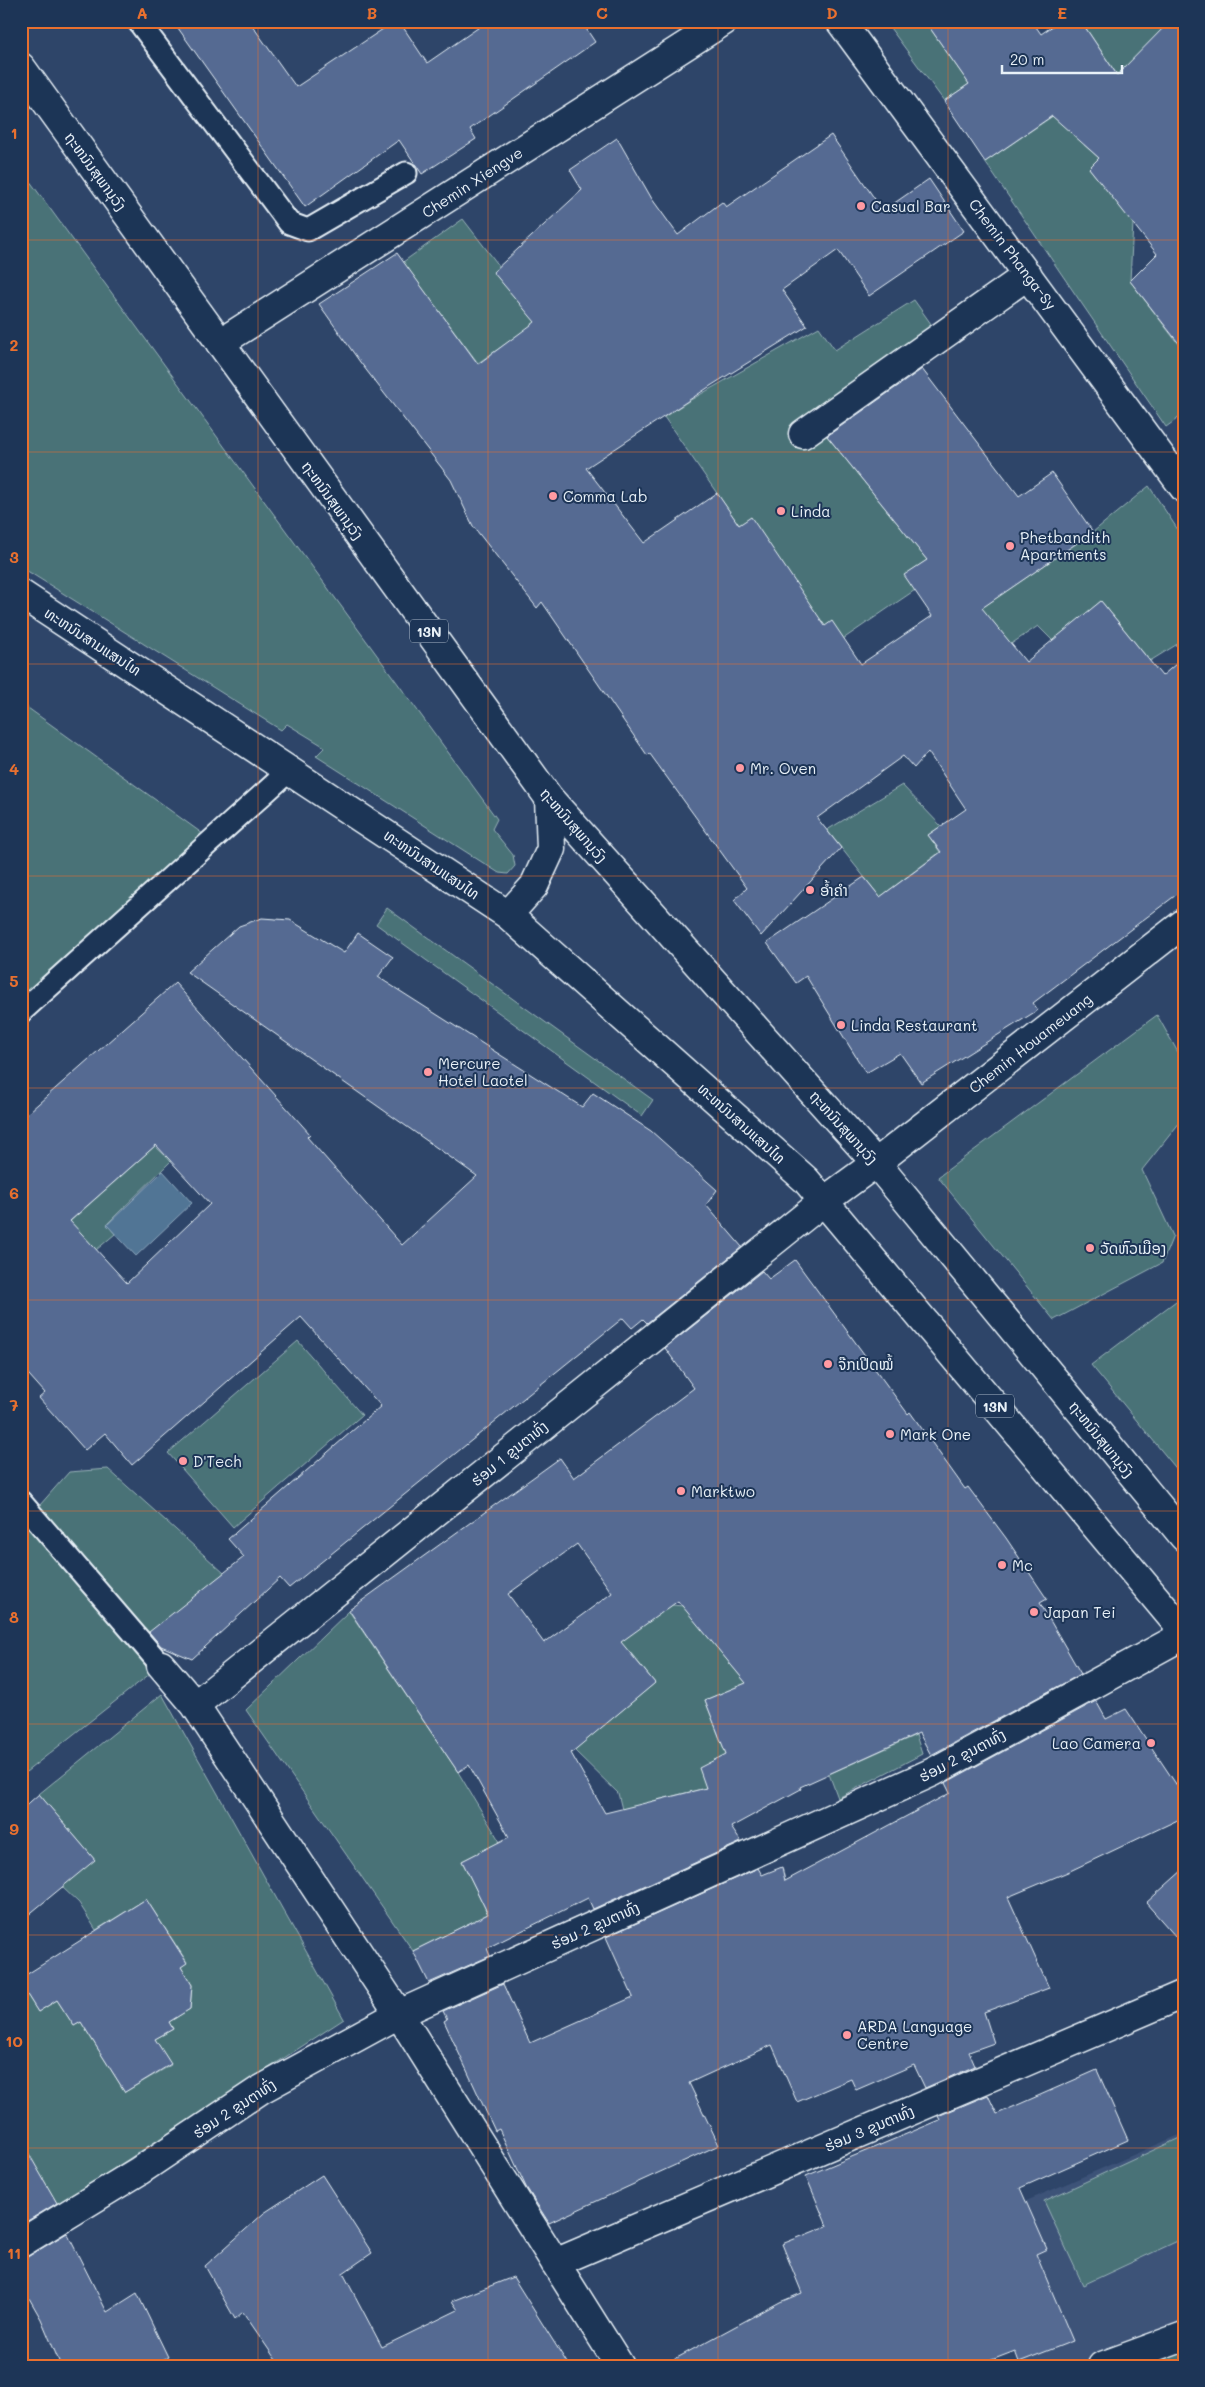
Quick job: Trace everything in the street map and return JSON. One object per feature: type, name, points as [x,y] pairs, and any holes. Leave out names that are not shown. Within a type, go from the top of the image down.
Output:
[{"type":"main road","name":"Chemin Xiengve","points":[[220,343],[724,21]]},
{"type":"main road","name":"Chemin Phanga-Sy","points":[[840,21],[1184,488]]},
{"type":"main road","name":"ຖະຫນົນສຸພານຸວົງ","points":[[21,68],[549,798],[876,1163],[1184,1537]]},
{"type":"main road","points":[[803,434],[1028,275]]},
{"type":"main road","name":"ທະຫນົນສາມແສນໄທ","points":[[21,594],[508,914],[806,1180],[824,1201]]},
{"type":"main road","points":[[508,914],[534,886],[551,849],[549,798]]},
{"type":"main road","name":"Chemin Houameuang","points":[[824,1201],[876,1163],[1184,923]]},
{"type":"main road","name":"13N","points":[[824,1201],[1184,1633]]},
{"type":"main road","name":"ຮ່ອມ 1 ຂູນຕາທົ່ງ","points":[[195,1705],[824,1201]]},
{"type":"main road","name":"ຮ່ອມ 2 ຂູນຕາທົ່ງ","points":[[21,2243],[139,2170],[260,2090],[399,2014],[933,1772],[1184,1633]]},
{"type":"main road","points":[[161,1665],[195,1705],[399,2014],[620,2366]]},
{"type":"main road","name":"ຮ່ອມ 3 ຂູນຕາທົ່ງ","points":[[555,2263],[1184,1994]]},
{"type":"main road","points":[[1102,2366],[1184,2336]]},
{"type":"lane","points":[[138,21],[288,223],[308,230],[406,173]]},
{"type":"lane","points":[[21,1012],[290,770]]},
{"type":"lane","points":[[21,1502],[161,1665]]},
{"type":"shaded area","points":[[163,1171],[192,1203],[136,1256],[107,1225]]},
{"type":"shaded area","points":[[1184,2133],[1184,2366],[1021,2366],[968,2226]]},
{"type":"green space","points":[[885,21],[925,21],[969,84],[944,101]]},
{"type":"green space","points":[[1081,21],[1170,21],[1084,145],[1099,158],[1089,168],[1133,223],[1130,281],[1176,341],[1184,335],[1184,414],[1166,427],[985,162],[1116,73]]},
{"type":"green space","points":[[21,169],[497,819],[492,829],[513,855],[515,866],[508,874],[499,873],[316,756],[325,747],[287,724],[281,730],[21,567]]},
{"type":"green space","points":[[463,219],[500,267],[536,323],[478,363],[403,262]]},
{"type":"green space","points":[[914,300],[946,345],[822,430],[927,560],[905,575],[915,590],[843,639],[818,631],[751,518],[739,525],[664,417],[819,327],[835,350]]},
{"type":"green space","points":[[1149,486],[1184,539],[1184,640],[1150,661],[1101,601],[1053,641],[1038,626],[1011,644],[945,633],[1093,532]]},
{"type":"green space","points":[[21,703],[203,834],[21,1008]]},
{"type":"green space","points":[[902,785],[941,826],[928,835],[940,852],[880,897],[827,830]]},
{"type":"green space","points":[[387,908],[653,1100],[642,1116],[376,924]]},
{"type":"green space","name":"ວັດຫົວເມືອງ","points":[[1157,1015],[1184,1063],[1184,1117],[1142,1170],[1173,1236],[1162,1263],[1054,1320],[938,1177]]},
{"type":"green space","points":[[155,1146],[171,1161],[107,1224],[115,1234],[89,1256],[21,1265]]},
{"type":"green space","points":[[1184,1295],[1184,1478],[1091,1365]]},
{"type":"green space","points":[[298,1341],[362,1415],[233,1527],[168,1453]]},
{"type":"green space","points":[[108,1469],[224,1573],[155,1628],[161,1665],[21,1776],[21,1502],[32,1514],[69,1472]]},
{"type":"green space","points":[[672,1605],[683,1606],[746,1683],[705,1700],[726,1754],[706,1788],[653,1801],[662,1818],[629,1838],[618,1793],[574,1750],[655,1683],[630,1652],[607,1649]]},
{"type":"green space","points":[[349,1611],[458,1772],[500,1842],[462,1861],[488,1914],[413,1951],[246,1710]]},
{"type":"green space","points":[[162,1694],[344,2019],[58,2205],[21,2142],[21,1985],[38,2012],[57,2000],[74,2026],[81,2022],[125,2092],[171,2065],[155,2039],[173,2029],[169,2022],[190,2009],[192,1985],[181,1967],[187,1962],[146,1899],[96,1930],[79,1903],[62,1887],[94,1859],[39,1794]]},
{"type":"green space","points":[[916,1735],[922,1754],[838,1798],[829,1774]]},
{"type":"green space","points":[[1184,2136],[1184,2238],[1083,2285],[1044,2201]]},
{"type":"green space","points":[[1184,2348],[1184,2366],[1137,2366]]},
{"type":"building","points":[[173,21],[249,21],[296,87],[395,21],[399,21],[427,63],[488,21],[581,21],[595,42],[470,129],[476,139],[422,174],[399,140],[305,207]]},
{"type":"building","points":[[925,21],[1032,21],[1041,34],[1060,21],[1081,21],[1117,75],[1170,21],[1184,21],[1184,350],[1130,281],[1157,254],[1089,168],[1099,158],[1052,116],[985,162],[944,101],[969,84]]},
{"type":"building","points":[[831,135],[883,211],[929,179],[964,231],[869,296],[838,250],[782,290],[807,326],[712,385],[586,468],[644,543],[717,493],[739,525],[751,517],[825,626],[832,621],[861,664],[932,616],[904,575],[927,560],[827,436],[922,369],[1019,496],[1052,473],[1093,532],[982,608],[1026,662],[1101,601],[1162,676],[1184,657],[1184,889],[1033,1003],[1038,1010],[921,1083],[900,1053],[866,1073],[806,976],[796,983],[767,943],[864,877],[880,897],[941,852],[928,835],[966,809],[928,752],[914,768],[903,756],[817,818],[841,848],[761,936],[734,900],[747,888],[650,754],[647,755],[542,602],[537,608],[473,526],[451,480],[360,362],[319,304],[397,253],[478,364],[535,322],[493,272],[582,190],[570,170],[617,138],[652,199],[678,235],[722,202],[726,207]]},
{"type":"building","points":[[262,918],[290,920],[344,953],[358,933],[393,957],[378,977],[582,1107],[593,1093],[651,1131],[717,1190],[706,1205],[742,1247],[647,1323],[643,1319],[632,1328],[623,1318],[289,1588],[280,1578],[192,1659],[161,1646],[149,1632],[244,1557],[228,1539],[381,1406],[301,1317],[132,1465],[105,1433],[85,1450],[39,1398],[45,1393],[21,1366],[21,1119],[175,983],[310,1134],[307,1137],[402,1245],[477,1176],[187,972],[239,926]],"holes":[[[156,1145],[210,1204],[127,1283],[70,1221]]]},
{"type":"building","points":[[795,1260],[908,1414],[910,1412],[965,1489],[968,1487],[1006,1538],[1047,1599],[1040,1603],[1081,1674],[931,1755],[919,1733],[800,1787],[801,1789],[731,1827],[741,1842],[593,1909],[588,1898],[487,1948],[490,1956],[429,1983],[413,1951],[488,1914],[462,1861],[509,1837],[469,1765],[458,1772],[349,1610],[560,1458],[574,1478],[694,1388],[665,1348],[762,1271],[769,1279]],"holes":[[[577,1544],[612,1593],[544,1643],[508,1594]],[[678,1601],[746,1683],[705,1700],[726,1754],[699,1768],[706,1788],[605,1813],[571,1753],[655,1683],[621,1642]]]},
{"type":"building","points":[[1096,1701],[1106,1719],[1126,1709],[1184,1796],[1184,1817],[1070,1871],[1008,1897],[1049,1988],[984,2012],[994,2043],[969,2052],[975,2066],[925,2088],[914,2065],[856,2090],[851,2079],[797,2102],[772,2045],[689,2083],[719,2145],[549,2223],[526,2187],[499,2129],[495,2131],[444,2021],[447,2019],[443,2011],[503,1984],[530,2043],[633,1997],[606,1937],[758,1868],[762,1875],[782,1867],[785,1881],[950,1793],[945,1783]]},
{"type":"building","points":[[39,1794],[95,1860],[21,1921],[21,1810]]},
{"type":"building","points":[[1184,1869],[1184,1946],[1146,1903]]},
{"type":"building","points":[[146,1899],[187,1963],[181,1967],[192,1985],[190,2009],[169,2022],[173,2029],[155,2039],[171,2064],[125,2092],[81,2022],[74,2026],[57,2000],[38,2012],[21,1985],[21,1978]]},
{"type":"building","points":[[1097,2070],[1128,2140],[1020,2188],[1047,2249],[1036,2254],[1073,2341],[1019,2362],[1015,2351],[976,2366],[662,2366],[780,2302],[802,2293],[782,2244],[827,2226],[806,2176],[940,2120],[938,2116],[988,2095],[997,2114]]},
{"type":"building","points":[[21,2140],[57,2203],[21,2225]]},
{"type":"building","points":[[322,2175],[372,2253],[343,2273],[382,2347],[458,2310],[452,2301],[513,2277],[569,2366],[280,2366],[243,2312],[235,2319],[205,2266],[264,2213]]},
{"type":"building","points":[[67,2233],[107,2312],[137,2293],[168,2357],[151,2366],[61,2366],[41,2319],[21,2284],[21,2259]]},
{"type":"place","name":"Casual Bar","points":[[861,206]]},
{"type":"place","name":"Comma Lab","points":[[553,496]]},
{"type":"place","name":"Linda","points":[[781,511]]},
{"type":"place","name":"Phetbandith Apartments","points":[[1010,546]]},
{"type":"place","name":"Mr. Oven","points":[[740,768]]},
{"type":"place","name":"ອ້ຳຄຳ","points":[[810,890]]},
{"type":"place","name":"Linda Restaurant","points":[[841,1025]]},
{"type":"place","name":"Mercure Hotel Laotel","points":[[428,1072]]},
{"type":"place","name":"ວັດຫົວເມືອງ","points":[[1090,1248]]},
{"type":"place","name":"ຈ໊ກເປີດໝ້ໍ","points":[[828,1364]]},
{"type":"place","name":"Mark One","points":[[890,1434]]},
{"type":"place","name":"D'Tech","points":[[183,1461]]},
{"type":"place","name":"Marktwo","points":[[681,1491]]},
{"type":"place","name":"Mc","points":[[1002,1565]]},
{"type":"place","name":"Japan Tei","points":[[1034,1612]]},
{"type":"place","name":"Lao Camera","points":[[1151,1743]]},
{"type":"place","name":"ARDA Language Centre","points":[[847,2035]]}]
